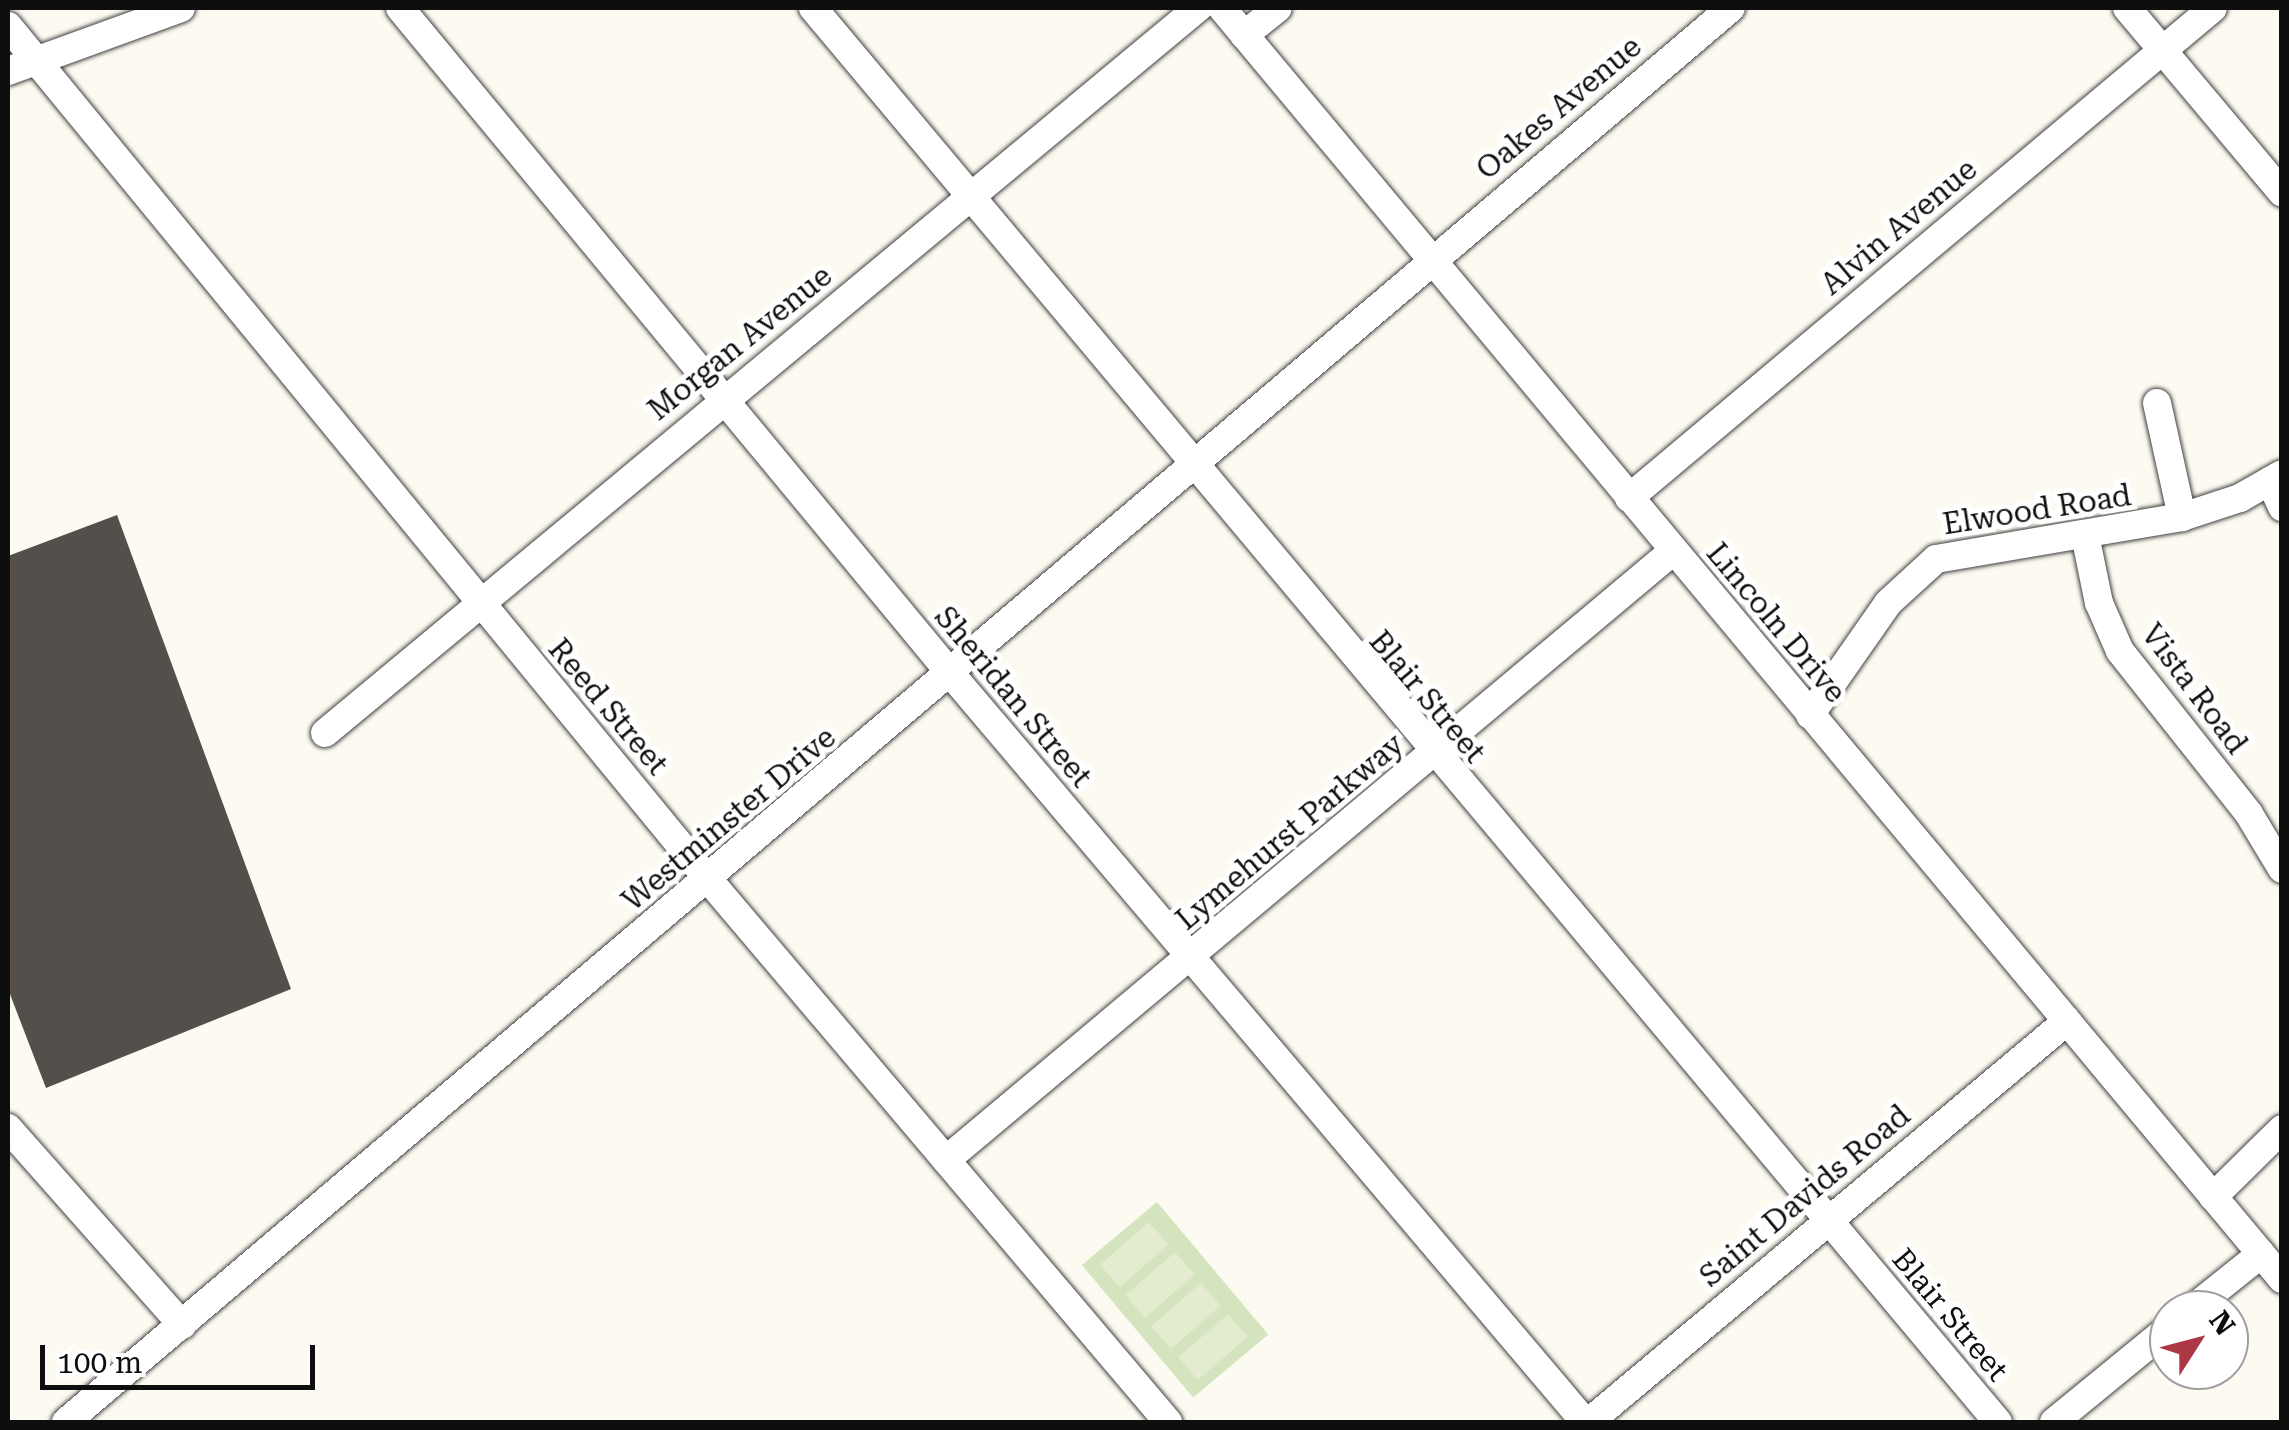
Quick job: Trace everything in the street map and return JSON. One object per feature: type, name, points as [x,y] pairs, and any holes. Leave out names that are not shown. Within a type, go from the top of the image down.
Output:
[{"type":"street","points":[[20,66],[181,8]]},
{"type":"street","name":"Sheridan Street","points":[[400,8],[951,674],[1587,1422]]},
{"type":"street","name":"Blair Street","points":[[813,8],[1432,754],[1998,1422]]},
{"type":"street","name":"Morgan Avenue","points":[[325,733],[1198,8]]},
{"type":"street","name":"Lincoln Drive","points":[[1222,8],[2282,1278]]},
{"type":"street","points":[[1244,35],[1278,8]]},
{"type":"street","name":"Oakes Avenue","points":[[1432,262],[1730,8]]},
{"type":"street","points":[[2127,8],[2282,194]]},
{"type":"street","name":"Alvin Avenue","points":[[1629,498],[2213,8]]},
{"type":"street","name":"Reed Street","points":[[8,26],[20,66],[479,602],[1164,1421]]},
{"type":"street","name":"Westminster Drive","points":[[66,1422],[1194,469],[1432,262]]},
{"type":"street","points":[[2158,403],[2182,516]]},
{"type":"street","name":"Elwood Road","points":[[1810,716],[1888,603],[1920,568],[1975,548],[2085,535],[2182,516],[2278,487]]},
{"type":"street","name":"Vista Road","points":[[2085,535],[2098,603],[2120,651],[2250,814],[2282,870]]},
{"type":"street","name":"Lymehurst Parkway","points":[[946,1160],[1192,958],[1673,550]]},
{"type":"street","name":"Saint Davids Road","points":[[1587,1422],[2066,1021]]},
{"type":"street","points":[[8,1128],[182,1325]]},
{"type":"street","points":[[2213,1197],[2282,1129]]},
{"type":"street","points":[[2216,1290],[2261,1254]]},
{"type":"street","points":[[2054,1422],[2149,1344]]},
{"type":"green space","points":[[1157,1202],[1268,1335],[1193,1398],[1082,1265]]},
{"type":"green space","points":[[1149,1222],[1169,1245],[1120,1287],[1100,1265]]},
{"type":"green space","points":[[1175,1252],[1195,1275],[1145,1318],[1125,1295]]},
{"type":"green space","points":[[1201,1283],[1221,1306],[1171,1349],[1151,1326]]},
{"type":"green space","points":[[1228,1314],[1248,1337],[1198,1380],[1178,1357]]},
{"type":"building","points":[[117,515],[291,989],[46,1088],[8,989],[8,556]]}]
